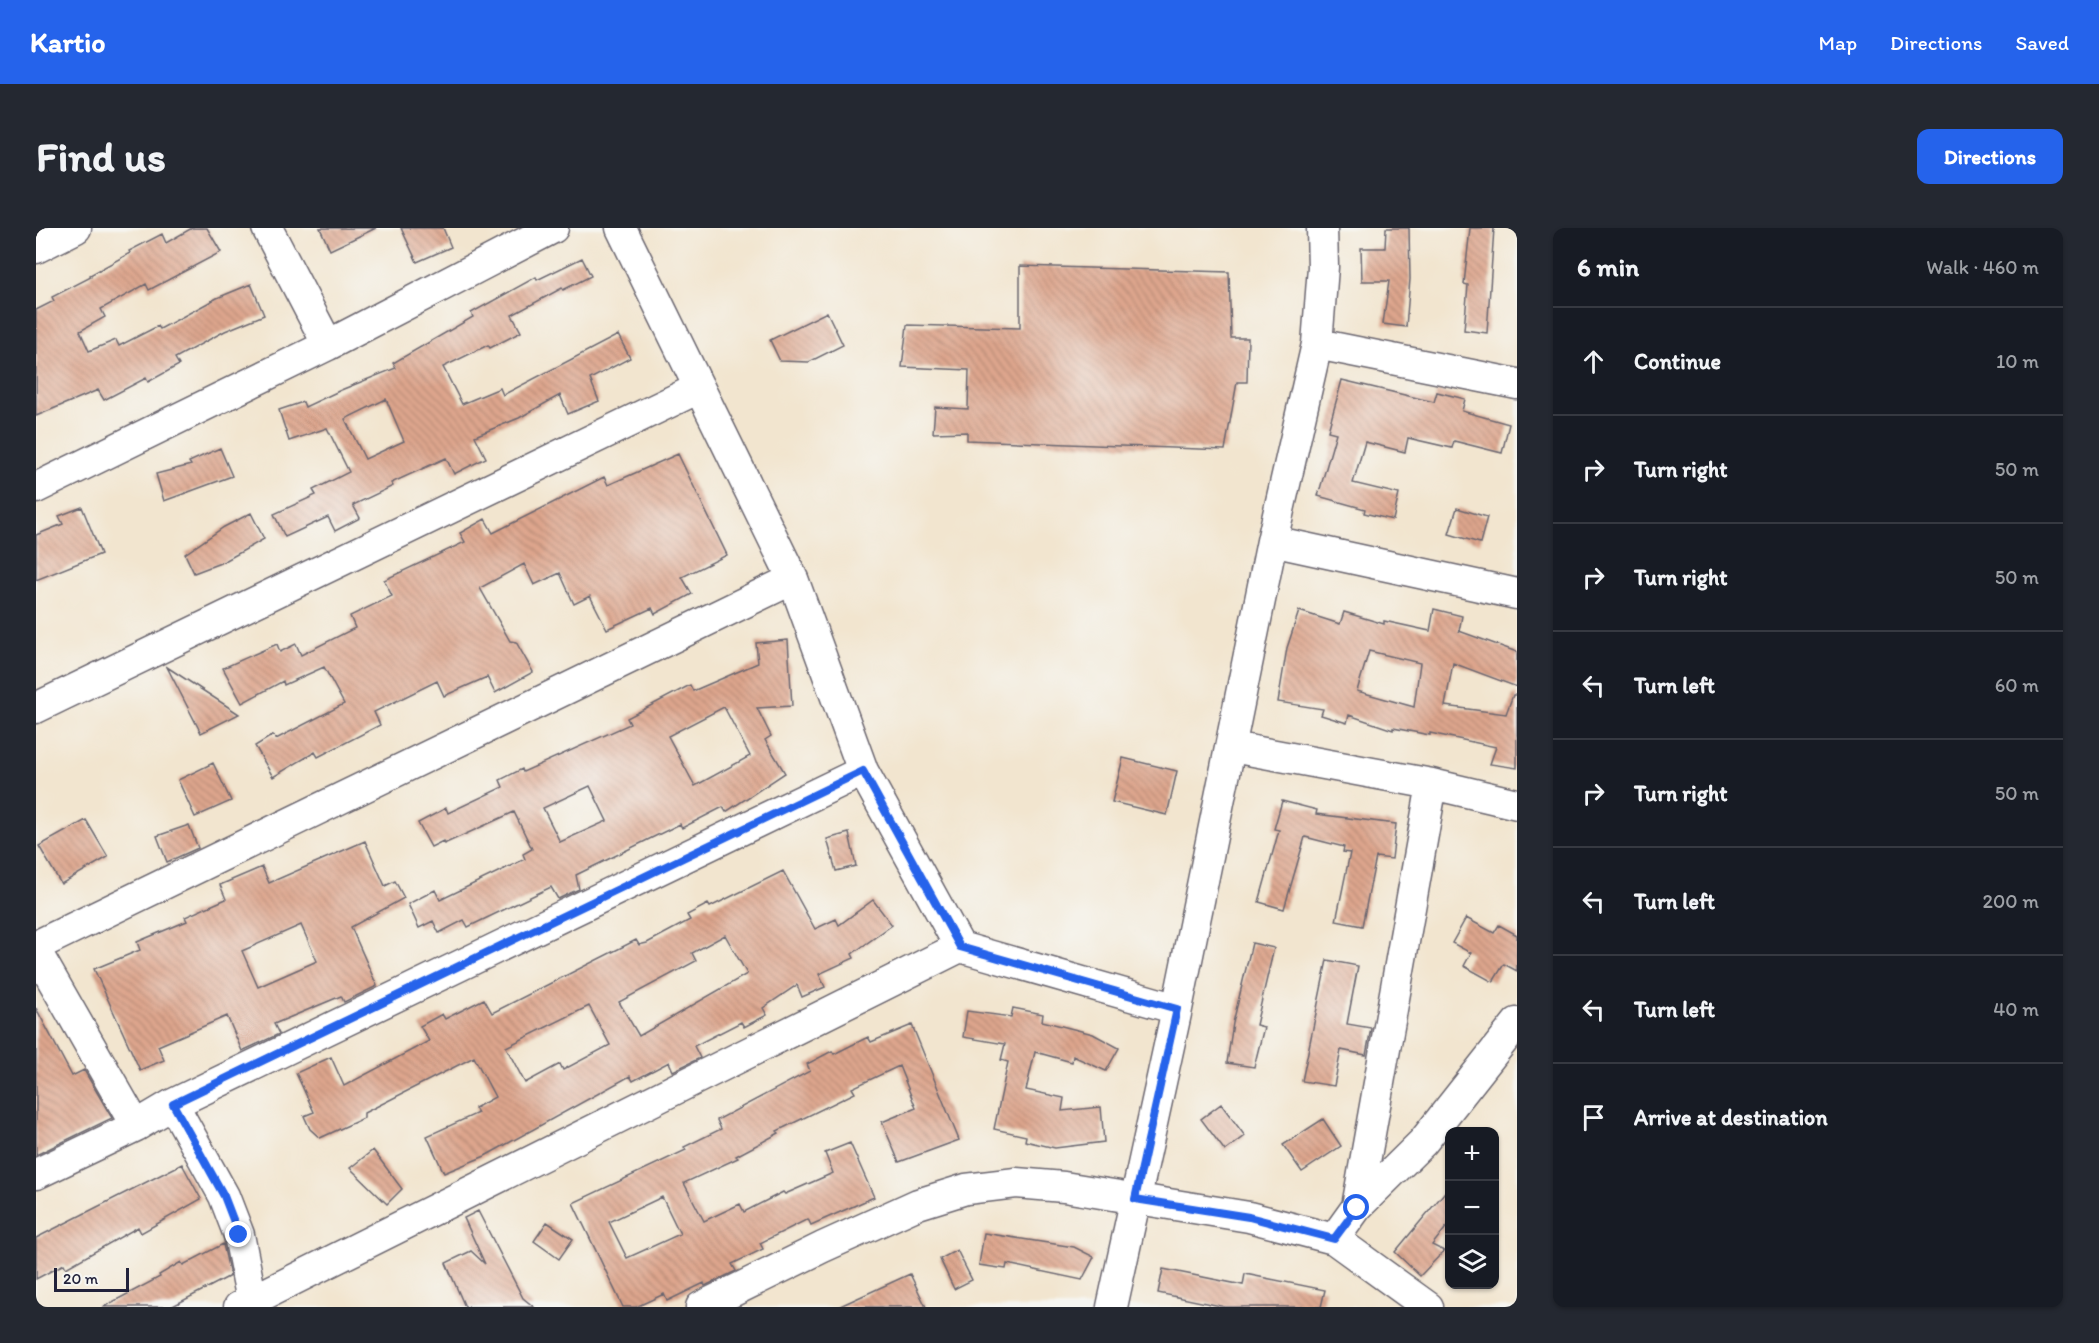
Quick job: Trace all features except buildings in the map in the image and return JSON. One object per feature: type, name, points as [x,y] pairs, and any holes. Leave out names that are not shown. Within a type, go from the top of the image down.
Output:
[{"type":"street","points":[[36,248],[76,228]]},
{"type":"street","points":[[267,228],[328,345]]},
{"type":"street","points":[[36,488],[328,345],[553,228]]},
{"type":"street","points":[[621,228],[793,579],[863,771],[960,947]]},
{"type":"street","points":[[1112,1307],[1232,747],[1272,541],[1317,344],[1323,267],[1322,228]]},
{"type":"street","points":[[1317,344],[1517,384]]},
{"type":"street","points":[[36,708],[699,388]]},
{"type":"street","points":[[1272,541],[1517,594]]},
{"type":"street","points":[[36,946],[793,579]]},
{"type":"street","points":[[1232,747],[1432,784],[1517,804]]},
{"type":"street","points":[[36,1174],[136,1126],[173,1104],[863,771]]},
{"type":"street","points":[[1357,1208],[1432,784]]},
{"type":"street","points":[[173,1104],[224,1196],[239,1235],[246,1304],[960,947],[1177,1009]]},
{"type":"street","points":[[36,951],[136,1126]]},
{"type":"street","points":[[1334,1239],[1357,1208],[1423,1143],[1517,1023]]},
{"type":"street","points":[[700,1307],[822,1247],[918,1204],[966,1189],[1016,1183],[1249,1217],[1334,1239],[1428,1307]]},
{"type":"route","points":[[239,1235],[224,1196],[173,1104],[863,771],[960,947],[1177,1009],[1135,1199],[1249,1217],[1334,1239],[1357,1208]]}]
